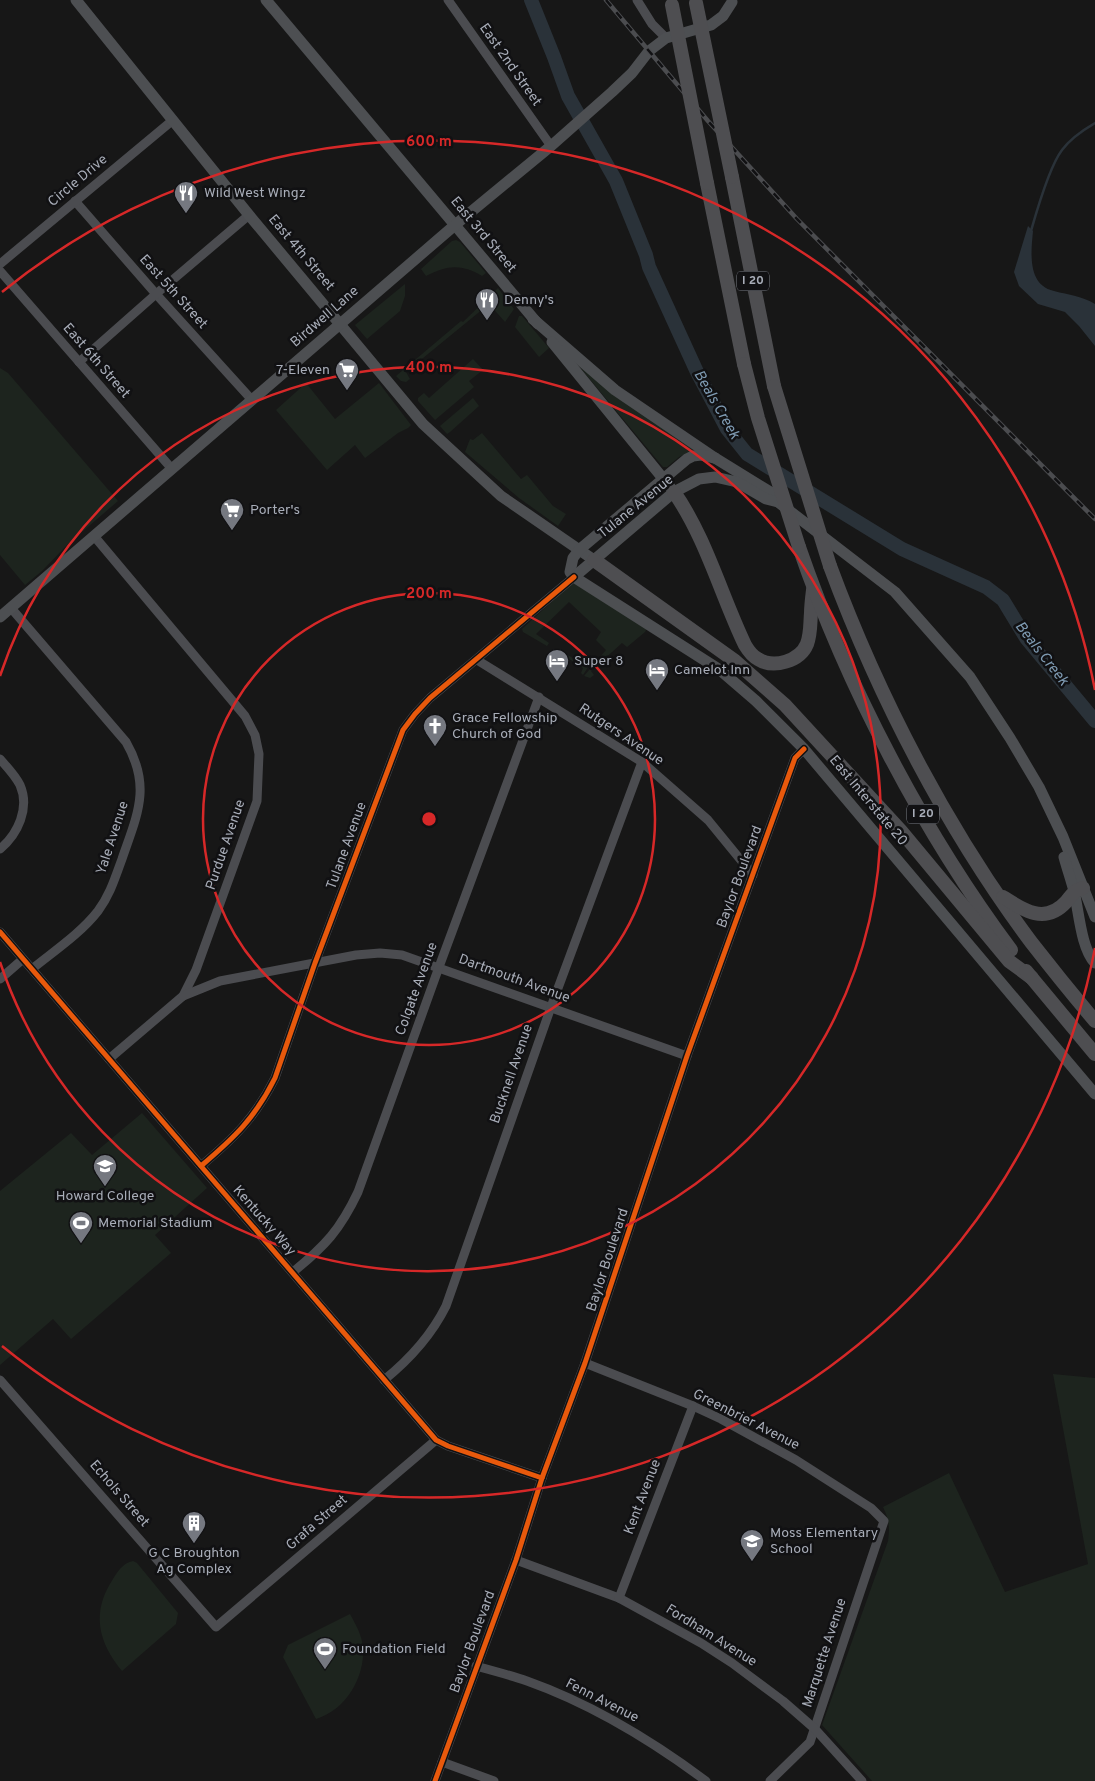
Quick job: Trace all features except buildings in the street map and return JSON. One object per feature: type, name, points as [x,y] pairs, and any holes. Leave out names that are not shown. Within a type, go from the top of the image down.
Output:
[{"type":"highway","name":"I 20","points":[[672,2],[744,364],[758,418],[814,589],[860,695],[918,806],[1001,937],[1032,978],[1095,1054]]},
{"type":"highway","name":"I 20","points":[[696,2],[774,386],[830,566],[860,641],[894,715],[965,843],[997,894],[1031,942],[1095,1021]]},
{"type":"highway","points":[[674,492],[699,539],[745,645],[758,659],[767,663],[782,663],[798,656],[807,645],[811,631],[810,613],[814,589]]},
{"type":"highway","points":[[594,560],[735,661],[784,705],[901,831],[1009,962],[1032,978]]},
{"type":"highway","points":[[997,894],[1028,912],[1036,914],[1048,913],[1058,909],[1084,889]]},
{"type":"main road","name":"East 4th Street","points":[[76,0],[249,215],[423,424],[501,496],[594,560]]},
{"type":"main road","name":"East 3rd Street","points":[[266,0],[533,319],[674,492]]},
{"type":"main road","points":[[666,38],[711,25],[723,16],[732,1]]},
{"type":"main road","name":"Birdwell Lane","points":[[0,617],[455,225],[596,107],[632,73],[649,51],[666,38]]},
{"type":"main road","points":[[533,319],[615,390],[714,458],[772,493],[778,502],[895,592],[970,677],[1010,738],[1039,787],[1063,837],[1095,917]]},
{"type":"main road","name":"Tulane Avenue","points":[[714,458],[701,455],[693,456],[663,478],[572,558],[570,572],[574,577],[674,492],[699,479],[715,477],[736,482],[766,499],[778,502]]},
{"type":"main road","name":"East Interstate 20","points":[[574,577],[720,670],[756,701],[804,749],[1095,1094]]},
{"type":"main road","points":[[1084,889],[1084,938],[1091,959],[1095,964]]},
{"type":"street","name":"East 2nd Street","points":[[448,0],[551,146]]},
{"type":"street","points":[[637,0],[652,24],[666,38]]},
{"type":"street","name":"Circle Drive","points":[[0,264],[173,120]]},
{"type":"street","name":"East 5th Street","points":[[75,200],[156,294],[252,400]]},
{"type":"street","points":[[79,362],[249,215]]},
{"type":"street","name":"East 6th Street","points":[[0,270],[172,468]]},
{"type":"street","name":"Purdue Avenue","points":[[94,536],[244,716],[254,736],[259,754],[257,801],[200,961],[183,996],[108,1059]]},
{"type":"street","name":"Tulane Avenue","points":[[201,1166],[229,1142],[246,1124],[275,1078],[315,963],[403,730],[414,714],[430,698],[574,577]]},
{"type":"street","name":"Yale Avenue","points":[[11,608],[126,742],[139,769],[141,789],[138,812],[109,894],[97,912],[85,925],[32,970]]},
{"type":"street","name":"Rutgers Avenue","points":[[477,660],[642,762],[708,820],[753,875]]},
{"type":"street","name":"Colgate Avenue","points":[[293,1272],[316,1253],[332,1236],[346,1216],[358,1192],[539,697]]},
{"type":"street","name":"Baylor Boulevard","points":[[436,1781],[476,1666],[516,1560],[542,1478],[585,1363],[687,1056],[794,758],[804,749]]},
{"type":"street","points":[[0,760],[19,784],[24,797],[18,828],[0,849]]},
{"type":"street","name":"Bucknell Avenue","points":[[384,1380],[421,1345],[439,1320],[446,1306],[550,1007],[642,762]]},
{"type":"street","name":"Kentucky Way","points":[[0,932],[436,1440],[448,1446],[542,1478]]},
{"type":"street","name":"Dartmouth Avenue","points":[[183,996],[220,981],[356,955],[380,953],[402,955],[687,1056]]},
{"type":"street","points":[[0,978],[23,959]]},
{"type":"street","name":"Greenbrier Avenue","points":[[585,1363],[721,1419],[796,1460],[871,1508],[884,1521]]},
{"type":"street","name":"Echols Street","points":[[0,1380],[216,1628]]},
{"type":"street","name":"Kent Avenue","points":[[619,1598],[693,1406]]},
{"type":"street","name":"Grafa Street","points":[[216,1628],[436,1440]]},
{"type":"street","name":"Marquette Avenue","points":[[770,1781],[810,1742],[884,1521]]},
{"type":"street","name":"Fordham Avenue","points":[[516,1560],[619,1598],[732,1662],[783,1701],[815,1729],[862,1781]]},
{"type":"street","name":"Fenn Avenue","points":[[476,1666],[527,1681],[615,1721],[666,1751],[706,1781]]},
{"type":"street","points":[[442,1762],[494,1781]]},
{"type":"shaded area","points":[[1028,226],[1033,231],[1033,267],[1039,282],[1045,288],[1080,297],[1095,304],[1095,346],[1065,312],[1038,304],[1019,286],[1014,272]]},
{"type":"shaded area","points":[[452,241],[460,242],[486,273],[482,276],[467,269],[454,267],[426,276],[421,269]]},
{"type":"shaded area","points":[[405,284],[405,296],[400,311],[367,339],[355,325]]},
{"type":"shaded area","points":[[498,288],[514,309],[505,322],[489,304],[406,372],[410,379],[406,382],[401,381],[396,376],[461,321],[463,322]]},
{"type":"shaded area","points":[[519,316],[522,316],[549,348],[539,357],[515,327]]},
{"type":"shaded area","points":[[473,359],[483,370],[469,381],[474,387],[435,420],[418,401],[418,398],[424,393],[429,398]]},
{"type":"shaded area","points":[[578,365],[695,449],[679,457],[667,467],[663,467]]},
{"type":"shaded area","points":[[0,368],[8,373],[118,501],[68,544],[42,571],[25,585],[0,555]]},
{"type":"shaded area","points":[[306,383],[335,419],[379,383],[411,425],[365,458],[355,445],[327,470],[276,410]]},
{"type":"shaded area","points":[[473,398],[479,406],[447,434],[440,426]]},
{"type":"shaded area","points":[[482,433],[521,479],[527,475],[553,506],[566,514],[558,526],[519,498],[465,452],[470,439],[473,440]]},
{"type":"shaded area","points":[[575,583],[647,628],[645,632],[627,647],[622,643],[591,671],[594,675],[590,678],[584,676],[606,650],[596,640],[601,632],[569,602],[536,634],[549,643],[547,646],[523,632],[522,629],[571,584]]},
{"type":"shaded area","points":[[558,649],[576,660],[581,655],[590,664],[583,675],[581,673],[583,668],[557,651]]},
{"type":"shaded area","name":"Memorial Stadium","points":[[142,1113],[207,1188],[155,1235],[171,1253],[71,1339],[53,1319],[0,1365],[0,1191],[71,1133],[92,1155]]},
{"type":"shaded area","points":[[1053,1374],[1095,1378],[1095,1781],[872,1781],[822,1725],[888,1541],[887,1516],[883,1507],[949,1473],[1005,1592],[1088,1564]]},
{"type":"shaded area","points":[[133,1561],[137,1563],[178,1613],[176,1624],[122,1671],[107,1649],[100,1626],[100,1615],[106,1591],[113,1579],[124,1565]]},
{"type":"shaded area","name":"Foundation Field","points":[[350,1614],[358,1630],[363,1648],[361,1670],[352,1691],[345,1700],[327,1715],[316,1719],[283,1657],[288,1645]]},
{"type":"waterway","name":"Beals Creek","points":[[531,0],[568,96],[616,181],[649,267],[697,372],[727,429],[747,454],[902,549],[986,587],[1003,600],[1026,638],[1095,721]]},
{"type":"waterway","points":[[1031,231],[1044,189],[1057,158],[1073,138],[1095,123]]},
{"type":"railway","points":[[606,0],[708,121],[797,219],[1095,519]]},
{"type":"cycle path","points":[[201,1166],[224,1146],[252,1116],[275,1078],[315,963],[403,730],[430,698],[574,577]]},
{"type":"cycle path","points":[[435,1781],[516,1560],[542,1478],[585,1363],[687,1056],[795,758],[804,749]]},
{"type":"cycle path","points":[[0,932],[436,1440],[448,1446],[542,1478]]},
{"type":"place","name":"Wild West Wingz","points":[[186,214]]},
{"type":"place","name":"Denny's","points":[[487,321]]},
{"type":"place","name":"7-Eleven","points":[[347,391]]},
{"type":"place","name":"Porter's","points":[[232,531]]},
{"type":"place","name":"Super 8","points":[[557,682]]},
{"type":"place","name":"Camelot Inn","points":[[657,691]]},
{"type":"place","name":"Grace Fellowship Church of God","points":[[435,747]]},
{"type":"place","name":"Howard College","points":[[105,1187]]},
{"type":"place","name":"Memorial Stadium","points":[[81,1244]]},
{"type":"place","name":"G C Broughton Ag Complex","points":[[194,1544]]},
{"type":"place","name":"Moss Elementary School","points":[[752,1562]]},
{"type":"place","name":"Foundation Field","points":[[325,1670]]}]
